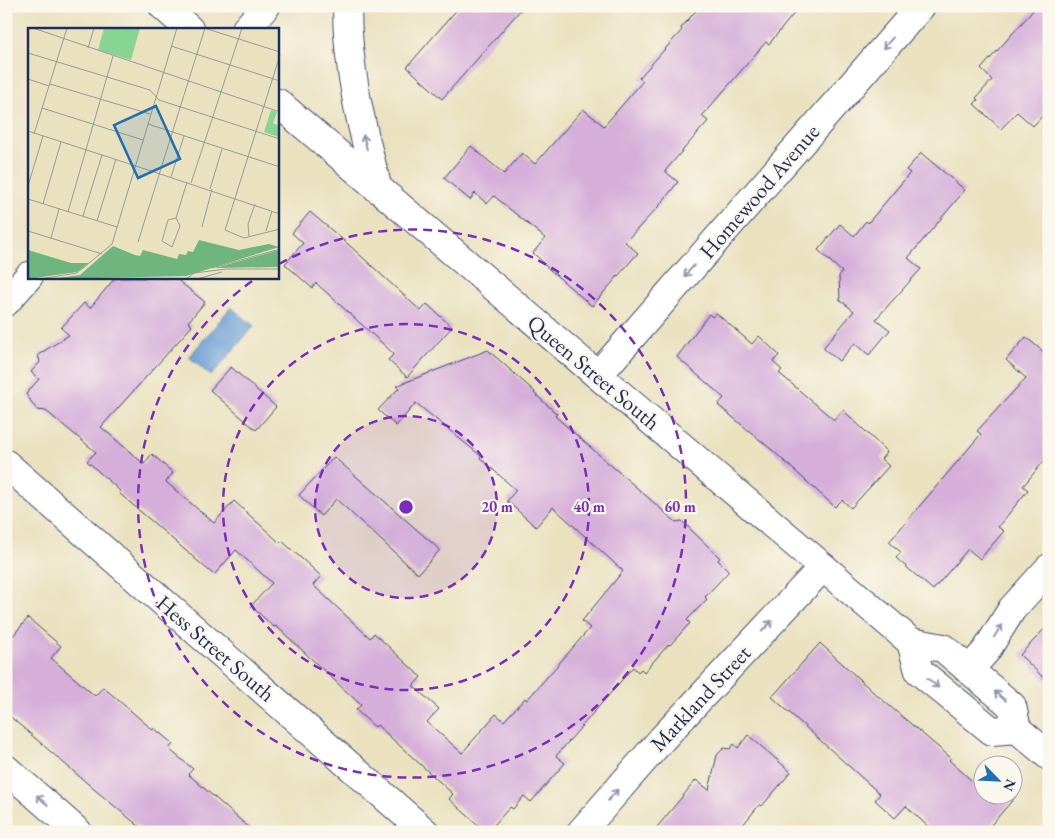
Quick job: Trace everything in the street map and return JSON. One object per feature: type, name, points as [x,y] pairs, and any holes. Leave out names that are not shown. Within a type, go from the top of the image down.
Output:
[{"type":"street","points":[[163,6],[188,28]]},
{"type":"street","points":[[247,28],[266,6]]},
{"type":"street","points":[[347,6],[351,64],[358,116],[378,190]]},
{"type":"street","name":"Homewood Avenue","points":[[598,375],[920,6]]},
{"type":"street","name":"Queen Street South","points":[[279,104],[911,642],[943,648],[1012,706],[1017,729]]},
{"type":"street","points":[[6,302],[28,277]]},
{"type":"street","name":"Hess Street South","points":[[6,464],[425,832]]},
{"type":"street","name":"Markland Street","points":[[581,832],[662,739],[822,567]]},
{"type":"street","points":[[969,670],[986,651],[1012,609],[1049,568]]},
{"type":"street","points":[[911,642],[919,671],[992,731],[1017,729],[1049,756]]},
{"type":"street","points":[[6,769],[78,832]]},
{"type":"water","points":[[231,307],[254,326],[211,376],[189,357]]},
{"type":"building","points":[[460,6],[524,6],[442,99],[407,67]]},
{"type":"building","points":[[700,6],[800,6],[769,44],[766,42],[702,116],[708,121],[665,171],[678,182],[659,206],[625,242],[638,253],[592,306],[533,253],[545,238],[494,196],[487,204],[475,193],[470,200],[444,178],[471,146],[504,174],[522,153],[535,164],[583,109],[604,126],[643,81],[639,78],[682,30],[681,28]]},
{"type":"building","points":[[1037,6],[1049,6],[1049,109],[1033,126],[1017,112],[1001,129],[974,104],[978,100],[976,98],[992,80],[981,69]]},
{"type":"building","points":[[921,153],[965,190],[908,258],[921,269],[876,319],[890,330],[869,355],[855,343],[839,361],[823,348],[854,311],[840,300],[839,276],[842,272],[818,250],[840,224],[854,236],[866,221],[868,223],[910,173],[906,170]]},
{"type":"building","points":[[310,212],[421,311],[427,304],[452,327],[407,377],[388,360],[394,354],[316,283],[312,288],[285,264],[303,243],[292,233]]},
{"type":"building","points":[[114,279],[176,279],[205,302],[188,322],[192,326],[101,427],[144,464],[152,454],[173,473],[166,482],[214,523],[234,501],[280,543],[282,541],[321,576],[313,585],[370,638],[374,633],[421,677],[413,686],[439,709],[427,722],[462,753],[496,714],[504,721],[525,698],[527,700],[590,628],[582,621],[623,571],[553,507],[536,527],[507,501],[516,490],[480,458],[481,456],[416,403],[396,426],[378,410],[399,388],[396,386],[488,350],[535,392],[557,414],[555,416],[590,447],[676,522],[682,521],[720,558],[718,560],[729,571],[705,597],[707,599],[687,620],[690,623],[670,645],[644,672],[641,669],[638,672],[633,667],[556,756],[565,763],[531,802],[524,796],[513,809],[510,807],[486,832],[449,799],[453,794],[377,725],[375,727],[356,710],[361,705],[276,626],[274,627],[251,606],[272,583],[236,550],[214,575],[119,493],[120,491],[87,461],[96,452],[46,411],[37,410],[26,394],[39,379],[31,372],[40,362],[38,355],[69,335],[61,328],[84,303],[90,308]]},
{"type":"building","points":[[716,313],[752,344],[759,336],[779,355],[773,362],[782,370],[779,373],[834,420],[843,410],[887,452],[881,459],[889,466],[851,508],[842,500],[835,507],[772,450],[718,405],[724,398],[677,357],[709,314],[712,317]]},
{"type":"building","points":[[1026,337],[1047,355],[1049,352],[1049,455],[1023,486],[1028,490],[998,527],[1004,531],[980,559],[968,549],[933,590],[896,558],[901,552],[889,542],[981,434],[977,431],[1026,378],[1006,360]]},
{"type":"building","points":[[231,367],[276,407],[256,430],[210,390]]},
{"type":"building","points":[[334,457],[440,550],[418,574],[336,499],[321,516],[299,495]]},
{"type":"building","points":[[28,618],[61,646],[51,658],[95,696],[103,687],[153,730],[154,728],[173,744],[169,749],[193,769],[188,774],[254,832],[146,832],[6,713],[6,644]]},
{"type":"building","points":[[1049,624],[1049,683],[1020,655]]},
{"type":"building","points":[[820,643],[872,691],[951,758],[949,760],[972,781],[972,806],[1007,806],[985,832],[934,832],[906,806],[895,818],[875,800],[880,794],[772,697]]},
{"type":"building","points":[[748,735],[791,772],[762,806],[760,804],[737,832],[653,832],[696,780],[709,790],[717,755],[724,748],[730,749],[734,744],[738,748]]}]
